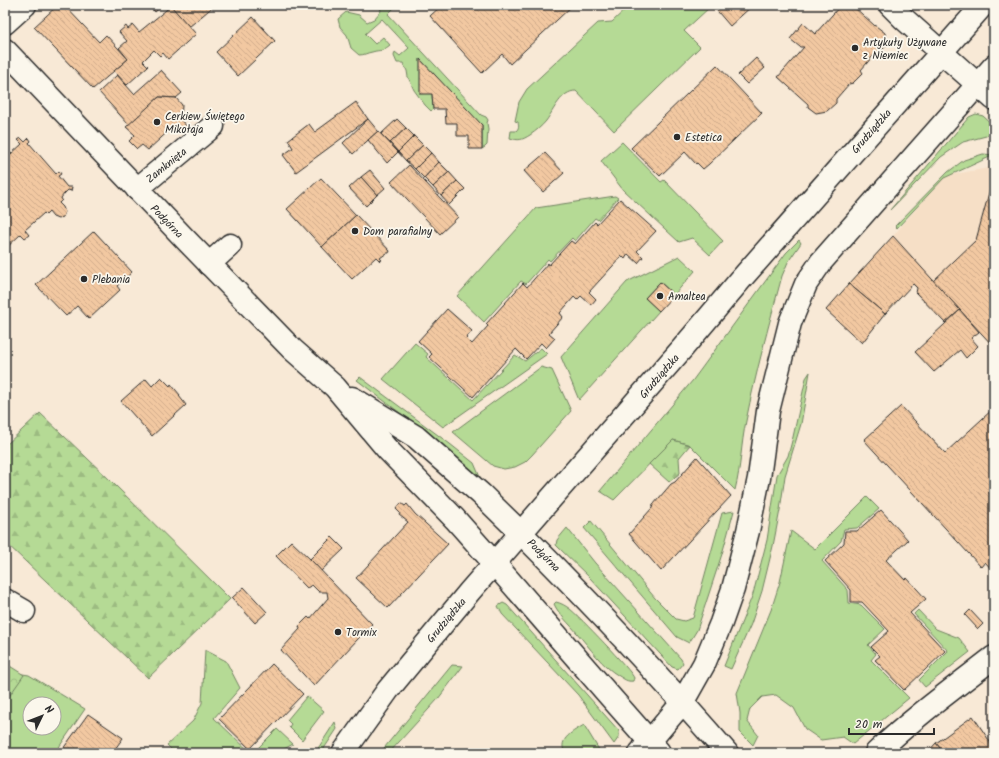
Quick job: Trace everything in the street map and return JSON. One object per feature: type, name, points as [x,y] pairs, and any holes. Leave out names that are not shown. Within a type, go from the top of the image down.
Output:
[{"type":"main road","points":[[5,23],[25,5]]},
{"type":"main road","points":[[890,5],[994,99]]},
{"type":"main road","name":"Grudziądzka","points":[[343,753],[393,684],[494,563],[681,350],[751,267],[983,5]]},
{"type":"main road","name":"Podgórna","points":[[5,50],[209,264],[296,352],[335,387],[387,449],[494,563],[650,749]]},
{"type":"main road","points":[[650,749],[682,703],[704,664],[733,589],[748,531],[759,478],[768,411],[790,323],[806,284],[825,258],[994,66]]},
{"type":"main road","name":"Zamknięta","points":[[136,189],[213,126]]},
{"type":"main road","points":[[209,264],[230,245]]},
{"type":"main road","name":"Podgórna","points":[[335,387],[416,438],[481,494],[605,619],[726,753]]},
{"type":"main road","points":[[876,753],[922,712],[994,656]]},
{"type":"shaded area","points":[[994,167],[994,347],[893,236],[944,176]]},
{"type":"green space","points":[[380,5],[397,5],[388,14],[481,115],[486,117],[488,120],[488,129],[487,145],[485,147],[482,149],[482,125],[432,94],[433,109],[431,111],[425,105],[414,90],[403,63],[397,63],[394,56],[395,52],[400,56],[409,48],[382,19],[365,34],[375,44],[383,37],[390,45],[383,50],[361,55],[351,48],[347,35],[340,27],[338,19],[346,12],[359,15],[367,22],[374,19],[381,11]]},
{"type":"green space","points":[[630,5],[708,5],[710,7],[684,31],[700,47],[614,131],[576,91],[566,94],[562,98],[541,127],[520,140],[510,138],[511,131],[516,131],[519,126],[518,122],[515,121],[519,102],[527,89],[598,23],[612,22]]},
{"type":"green space","points":[[976,114],[983,116],[994,126],[994,132],[986,136],[963,142],[941,157],[890,210],[969,117]]},
{"type":"green space","points":[[622,142],[661,182],[664,180],[723,241],[710,255],[692,238],[679,242],[623,190],[601,161]]},
{"type":"green space","points":[[983,154],[994,155],[944,178],[897,228],[895,226],[948,172],[964,160]]},
{"type":"green space","points":[[615,196],[618,198],[598,220],[595,218],[575,241],[572,238],[550,261],[548,259],[526,284],[521,281],[484,322],[457,296],[536,208]]},
{"type":"green space","points":[[799,240],[801,243],[788,262],[782,276],[763,348],[746,421],[739,473],[735,490],[690,445],[673,440],[614,500],[600,491],[693,380],[786,253]]},
{"type":"green space","points":[[679,256],[695,271],[674,295],[660,282],[646,297],[659,311],[579,400],[561,357],[627,282]]},
{"type":"green space","points":[[415,343],[428,354],[426,357],[473,400],[515,355],[525,361],[541,348],[547,354],[443,427],[383,379]]},
{"type":"green space","points":[[541,367],[552,370],[571,411],[525,462],[515,467],[504,469],[493,466],[453,432]]},
{"type":"green space","points":[[810,372],[801,424],[785,476],[773,546],[762,591],[751,624],[731,669],[724,666],[753,594],[767,540],[777,475],[788,456],[806,378]]},
{"type":"green space","points":[[360,377],[474,463],[480,477],[469,470],[447,449],[357,380]]},
{"type":"green space","points":[[40,413],[230,599],[148,678],[5,542],[5,446]]},
{"type":"green space","points":[[673,440],[690,445],[679,458],[680,473],[669,482],[649,464]]},
{"type":"green space","points":[[867,497],[879,509],[857,528],[844,529],[841,541],[822,561],[848,590],[849,603],[861,605],[885,629],[868,645],[876,654],[871,660],[909,698],[853,744],[843,737],[821,740],[805,729],[794,708],[776,695],[762,697],[750,709],[747,721],[758,735],[753,745],[740,732],[740,713],[737,693],[771,610],[780,582],[791,531],[815,549]]},
{"type":"green space","points":[[734,511],[722,554],[697,630],[689,643],[677,637],[584,528],[591,521],[655,598],[676,619],[684,621],[693,618],[722,513]]},
{"type":"green space","points":[[567,528],[595,563],[681,659],[683,663],[678,669],[672,667],[590,578],[556,545],[557,540]]},
{"type":"green space","points":[[556,602],[575,613],[631,673],[634,678],[633,681],[624,679],[602,662],[559,612],[554,604]]},
{"type":"green space","points":[[503,603],[507,605],[619,731],[619,737],[614,744],[578,695],[502,614],[498,606]]},
{"type":"green space","points":[[918,610],[936,629],[959,638],[970,652],[925,687],[919,680],[948,651],[914,614]]},
{"type":"green space","points":[[205,650],[226,661],[240,688],[214,718],[251,753],[175,753],[167,745],[193,721],[202,703]]},
{"type":"green space","points":[[5,663],[24,675],[5,702]]},
{"type":"green space","points":[[452,665],[463,666],[438,699],[389,753],[380,753]]},
{"type":"green space","points":[[5,672],[29,675],[85,709],[55,753],[5,753]]},
{"type":"green space","points":[[307,696],[324,711],[302,740],[289,727],[291,724],[287,720]]},
{"type":"green space","points":[[335,722],[337,729],[321,753],[315,753]]},
{"type":"green space","points":[[584,725],[601,753],[565,753],[563,744],[565,740],[571,733]]},
{"type":"green space","points":[[277,729],[293,744],[277,753],[253,753]]},
{"type":"building","points":[[58,5],[64,5],[99,42],[106,35],[128,59],[93,89],[34,27]]},
{"type":"building","points":[[149,5],[163,5],[155,12]]},
{"type":"building","points":[[170,5],[215,5],[189,27]]},
{"type":"building","points":[[442,5],[573,5],[510,64],[502,54],[482,73],[430,16]]},
{"type":"building","points":[[712,5],[753,5],[730,26]]},
{"type":"building","points":[[841,5],[852,5],[885,33],[886,46],[877,55],[873,56],[861,70],[863,73],[853,83],[849,84],[836,99],[836,103],[827,111],[816,113],[778,77],[804,47],[800,47],[790,39],[803,23],[815,34]]},
{"type":"building","points":[[171,6],[196,34],[168,59],[163,53],[160,56],[154,50],[143,61],[148,66],[127,85],[114,71],[128,59],[119,48],[127,41],[119,32],[126,26],[128,29],[133,25],[139,32]]},
{"type":"building","points":[[253,17],[275,41],[238,76],[216,52]]},
{"type":"building","points":[[756,58],[765,68],[747,84],[738,75]]},
{"type":"building","points":[[420,59],[482,125],[482,149],[469,149],[469,136],[457,136],[457,123],[446,123],[445,109],[433,109],[432,94],[420,94]]},
{"type":"building","points":[[717,65],[762,113],[703,169],[685,152],[660,176],[631,148]]},
{"type":"building","points":[[161,70],[182,93],[176,98],[159,97],[129,125],[99,92],[117,75],[134,94]]},
{"type":"building","name":"Cerkiew Świętego Mikołaja","points":[[159,97],[176,98],[182,105],[181,120],[188,128],[183,131],[180,127],[177,128],[174,126],[148,150],[142,145],[137,149],[129,141],[135,135],[126,127]]},
{"type":"building","points":[[356,102],[368,119],[296,172],[283,155],[293,148],[288,140],[309,124],[315,132]]},
{"type":"building","points":[[368,119],[378,131],[353,154],[343,143]]},
{"type":"building","points":[[397,119],[406,128],[390,143],[381,134]]},
{"type":"building","points":[[406,128],[414,136],[398,152],[390,143]]},
{"type":"building","points":[[378,131],[398,152],[387,163],[368,140]]},
{"type":"building","points":[[414,136],[423,145],[406,161],[398,152]]},
{"type":"building","points":[[21,138],[25,142],[29,138],[31,141],[29,143],[56,174],[59,171],[61,174],[58,176],[67,187],[72,187],[71,191],[68,190],[64,194],[59,203],[65,212],[63,217],[58,219],[53,217],[49,212],[46,215],[44,213],[25,230],[29,235],[25,238],[21,234],[5,249],[5,146],[11,154],[22,144],[18,140]]},
{"type":"building","points":[[423,145],[431,153],[415,169],[406,161]]},
{"type":"building","points":[[431,153],[439,162],[424,178],[415,169]]},
{"type":"building","points":[[545,153],[564,173],[543,192],[524,171]]},
{"type":"building","points":[[439,162],[449,172],[433,187],[424,178]]},
{"type":"building","points":[[409,165],[458,217],[440,234],[391,182]]},
{"type":"building","points":[[370,170],[385,188],[377,195],[361,177]]},
{"type":"building","points":[[449,172],[457,181],[441,196],[433,187]]},
{"type":"building","points":[[361,177],[377,195],[366,206],[349,188]]},
{"type":"building","points":[[321,178],[356,215],[322,247],[287,209]]},
{"type":"building","points":[[457,181],[465,189],[449,205],[441,196]]},
{"type":"building","points":[[990,189],[994,190],[994,347],[933,281],[976,240]]},
{"type":"building","points":[[620,199],[656,231],[637,251],[643,257],[638,263],[628,254],[625,259],[622,256],[589,292],[596,299],[591,305],[581,296],[577,300],[574,297],[560,313],[563,317],[549,333],[555,338],[546,348],[541,343],[526,359],[516,349],[473,397],[429,357],[432,354],[418,341],[447,309],[472,331],[466,338],[472,344],[488,326],[486,324],[523,283],[527,287],[548,263],[549,265],[571,241],[575,244],[595,222],[597,224]]},
{"type":"building","name":"Dom parafialny","points":[[356,215],[390,251],[380,258],[382,260],[380,261],[376,257],[352,279],[322,247]]},
{"type":"building","name":"Plebania","points":[[94,231],[132,272],[117,286],[120,290],[89,319],[77,306],[66,316],[36,285]]},
{"type":"building","points":[[893,236],[960,310],[945,323],[916,293],[917,288],[913,284],[885,314],[849,284]]},
{"type":"building","points":[[660,282],[674,295],[659,311],[645,298]]},
{"type":"building","points":[[849,284],[885,314],[862,343],[826,310]]},
{"type":"building","points":[[960,310],[979,332],[971,338],[978,346],[966,358],[960,350],[934,372],[915,352]]},
{"type":"building","points":[[161,377],[170,386],[171,384],[186,405],[152,436],[121,401],[146,379],[152,386]]},
{"type":"building","points":[[901,406],[945,453],[994,408],[994,486],[988,491],[994,498],[994,572],[985,562],[981,567],[864,440]]},
{"type":"building","points":[[697,457],[731,496],[661,571],[629,534],[671,484],[675,482]]},
{"type":"building","points":[[401,503],[405,506],[407,504],[415,514],[448,544],[388,608],[356,578],[408,522],[399,515],[400,513],[396,509]]},
{"type":"building","points":[[881,510],[908,540],[886,560],[905,580],[907,578],[926,599],[910,613],[945,651],[904,690],[875,660],[880,656],[871,647],[889,631],[862,602],[851,602],[851,590],[825,561],[844,543],[845,531],[857,531]]},
{"type":"building","points":[[332,537],[344,549],[321,571],[310,559]]},
{"type":"building","points":[[291,541],[372,624],[314,686],[281,650],[300,629],[299,626],[308,617],[310,619],[328,598],[327,592],[319,592],[312,585],[307,588],[276,556]]},
{"type":"building","points":[[244,587],[267,612],[255,623],[232,598]]},
{"type":"building","points":[[970,610],[983,624],[978,629],[965,615]]},
{"type":"building","points":[[272,664],[303,694],[250,749],[219,719]]},
{"type":"building","points":[[88,714],[123,738],[112,753],[60,753]]},
{"type":"building","points":[[973,716],[994,748],[994,753],[944,753],[936,743]]},
{"type":"building","points":[[936,743],[944,753],[927,753]]},
{"type":"place","name":"Artykuły Używane z Niemiec","points":[[855,48]]},
{"type":"place","name":"Cerkiew Świętego Mikołaja","points":[[157,122]]},
{"type":"place","name":"Estetica","points":[[677,137]]},
{"type":"place","name":"Dom parafialny","points":[[355,231]]},
{"type":"place","name":"Plebania","points":[[84,279]]},
{"type":"place","name":"Amaltea","points":[[660,296]]},
{"type":"place","name":"Tormix","points":[[338,632]]}]
